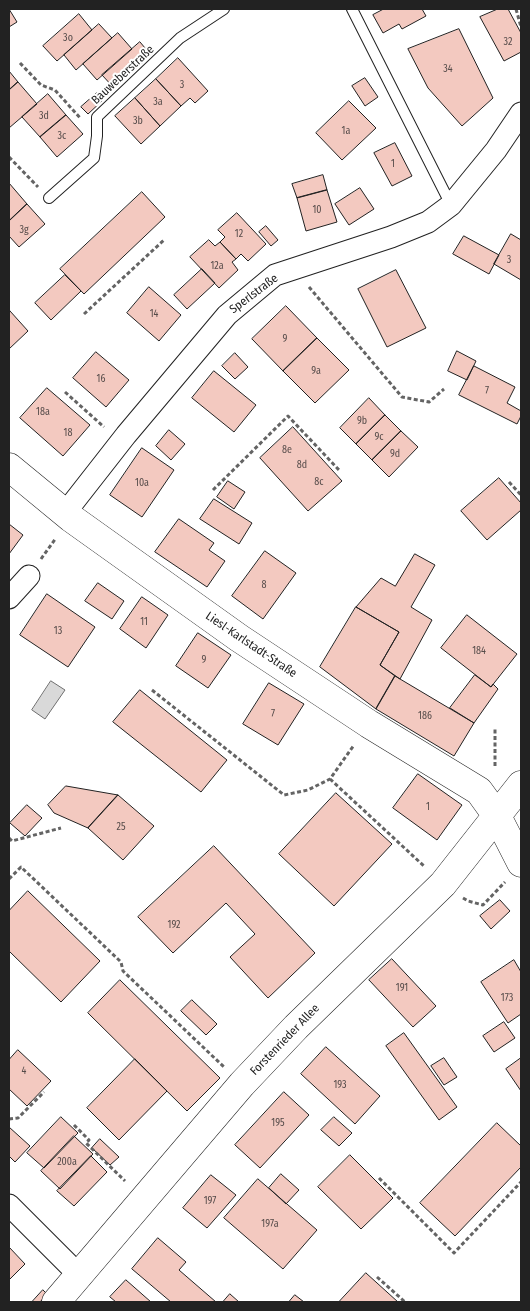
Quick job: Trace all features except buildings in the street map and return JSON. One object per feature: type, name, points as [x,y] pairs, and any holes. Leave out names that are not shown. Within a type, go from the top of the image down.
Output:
[{"type":"main road","name":"Liesl-Karlstadt-Straße","points":[[9,467],[68,515],[239,638],[369,724],[479,791],[497,816],[514,871]]},
{"type":"main road","name":"Forstenrieder Allee","points":[[56,1302],[242,1084],[296,1027],[443,884],[521,785]]},
{"type":"street","name":"Sperlstraße","points":[[68,515],[120,443],[227,315],[275,276],[391,237],[428,222],[451,205],[496,150],[521,113]]},
{"type":"street","points":[[9,598],[28,576]]},
{"type":"street","points":[[9,1205],[79,1275]]},
{"type":"lane","name":"Bauweberstraße","points":[[49,198],[94,158],[97,117],[180,38],[224,9]]},
{"type":"lane","points":[[352,9],[451,205]]},
{"type":"path","points":[[516,9],[521,27]]},
{"type":"path","points":[[20,63],[41,85],[55,90],[97,136]]},
{"type":"path","points":[[9,157],[49,198]]},
{"type":"path","points":[[84,314],[164,240]]},
{"type":"path","points":[[294,269],[402,397],[429,402],[444,389]]},
{"type":"path","points":[[65,392],[120,443]]},
{"type":"path","points":[[214,490],[288,416],[339,470]]},
{"type":"path","points":[[509,482],[521,495]]},
{"type":"path","points":[[28,576],[68,515]]},
{"type":"path","points":[[152,690],[284,795],[308,790],[330,779],[369,724]]},
{"type":"path","points":[[495,729],[495,766]]},
{"type":"path","points":[[330,779],[443,884],[468,901],[483,905],[514,871]]},
{"type":"path","points":[[9,838],[12,841],[61,828]]},
{"type":"path","points":[[9,879],[21,866],[120,962],[124,971],[242,1084]]},
{"type":"path","points":[[9,1119],[18,1118],[44,1092]]},
{"type":"path","points":[[74,1125],[89,1140],[86,1144],[144,1199]]},
{"type":"path","points":[[379,1178],[454,1252],[521,1182]]},
{"type":"path","points":[[377,1277],[405,1302]]},
{"type":"shaded area","points":[[51,681],[65,690],[45,719],[32,710]]}]
